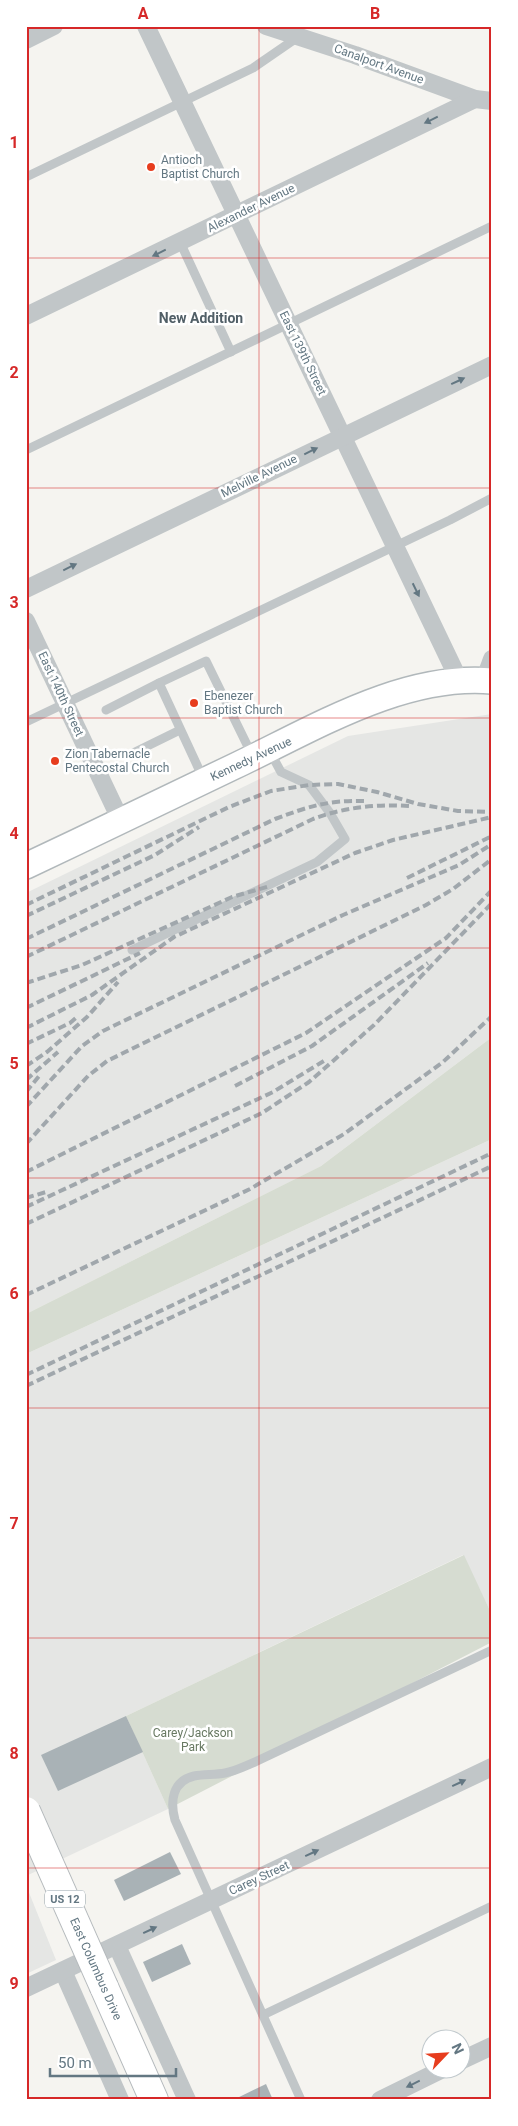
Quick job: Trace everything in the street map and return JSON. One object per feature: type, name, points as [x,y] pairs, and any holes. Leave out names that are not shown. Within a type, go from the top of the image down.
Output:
[{"type":"main road","name":"Kennedy Avenue","points":[[26,866],[362,706],[407,692],[489,674]]},
{"type":"main road","name":"East Columbus Drive","points":[[26,1811],[154,2100]]},
{"type":"street","points":[[26,40],[54,26]]},
{"type":"street","name":"East 139th Street","points":[[146,26],[459,680]]},
{"type":"street","name":"Canalport Avenue","points":[[266,26],[483,100]]},
{"type":"street","name":"Alexander Avenue","points":[[26,316],[483,100]]},
{"type":"street","name":"Melville Avenue","points":[[26,589],[492,365]]},
{"type":"street","name":"East 140th Street","points":[[26,621],[121,821]]},
{"type":"street","name":"Carey Street","points":[[26,1988],[492,1767]]},
{"type":"street","points":[[117,1946],[187,2100]]},
{"type":"street","points":[[63,1971],[120,2100]]},
{"type":"street","points":[[470,2056],[492,2046]]},
{"type":"street","points":[[380,2100],[425,2078]]},
{"type":"lane","points":[[26,177],[253,68],[298,37]]},
{"type":"lane","points":[[26,450],[492,226]]},
{"type":"lane","points":[[180,242],[231,352]]},
{"type":"lane","points":[[26,722],[492,498]]},
{"type":"lane","points":[[106,710],[206,661],[261,754],[282,772],[309,785],[330,813],[345,839],[318,862],[132,950]]},
{"type":"lane","points":[[159,683],[205,781]]},
{"type":"lane","points":[[127,756],[180,730]]},
{"type":"lane","points":[[301,2100],[172,1810],[172,1800],[176,1789],[180,1783],[193,1776],[224,1774],[255,1762],[492,1650]]},
{"type":"lane","points":[[263,2016],[492,1906]]},
{"type":"shaded area","points":[[492,714],[492,1037],[321,1166],[26,1314],[26,893],[348,736]]},
{"type":"shaded area","points":[[492,1139],[492,1615],[463,1555],[126,1716],[168,1809],[26,1876],[26,1354]]},
{"type":"shaded area","points":[[26,1885],[56,1960],[26,1974]]},
{"type":"green space","points":[[492,1037],[492,1139],[26,1354],[26,1314],[321,1166]]},
{"type":"green space","name":"Carey/Jackson Park","points":[[464,1555],[492,1615],[492,1642],[168,1809],[126,1716]]},
{"type":"building","points":[[126,1716],[143,1752],[58,1791],[41,1755]]},
{"type":"building","points":[[170,1852],[181,1874],[124,1901],[114,1880]]},
{"type":"building","points":[[182,1944],[191,1964],[152,1982],[143,1962]]},
{"type":"building","points":[[266,2084],[273,2100],[233,2100]]},
{"type":"railway","points":[[26,905],[229,807],[271,791],[309,785],[338,784],[377,792],[418,804],[458,811],[492,812]]},
{"type":"railway","points":[[26,939],[275,819],[319,805],[366,801]]},
{"type":"railway","points":[[26,957],[313,819],[361,807],[410,806]]},
{"type":"railway","points":[[26,1028],[92,995],[174,937],[355,853],[393,840],[492,817]]},
{"type":"railway","points":[[26,916],[155,855],[199,827]]},
{"type":"railway","points":[[407,878],[492,836]]},
{"type":"railway","points":[[26,1107],[82,1046],[103,1031],[343,915],[459,865],[492,844]]},
{"type":"railway","points":[[26,1144],[88,1076],[107,1061],[426,905],[453,889],[492,859]]},
{"type":"railway","points":[[26,983],[82,965],[232,897],[270,886]]},
{"type":"railway","points":[[26,1172],[306,1033],[446,938],[492,890]]},
{"type":"railway","points":[[26,1224],[262,1113],[309,1082],[374,1025],[492,903]]},
{"type":"railway","points":[[26,1008],[140,953]]},
{"type":"railway","points":[[235,1086],[312,1046],[428,963]]},
{"type":"railway","points":[[26,1066],[47,1052],[87,1017],[118,982]]},
{"type":"railway","points":[[26,1295],[250,1189],[344,1134],[443,1062],[492,1016]]},
{"type":"railway","points":[[26,1044],[70,1023],[77,1017]]},
{"type":"railway","points":[[26,1080],[58,1052]]},
{"type":"railway","points":[[26,1207],[273,1092],[327,1059]]},
{"type":"railway","points":[[26,1092],[40,1075]]},
{"type":"railway","points":[[26,1375],[492,1153]]},
{"type":"railway","points":[[26,1386],[492,1166]]},
{"type":"railway","points":[[26,1198],[46,1192]]},
{"type":"place","name":"Antioch Baptist Church","points":[[151,167]]},
{"type":"place","name":"Ebenezer Baptist Church","points":[[194,703]]},
{"type":"place","name":"Zion Tabernacle Pentecostal Church","points":[[55,761]]},
{"type":"district","name":"New Addition","points":[[201,318]]}]
